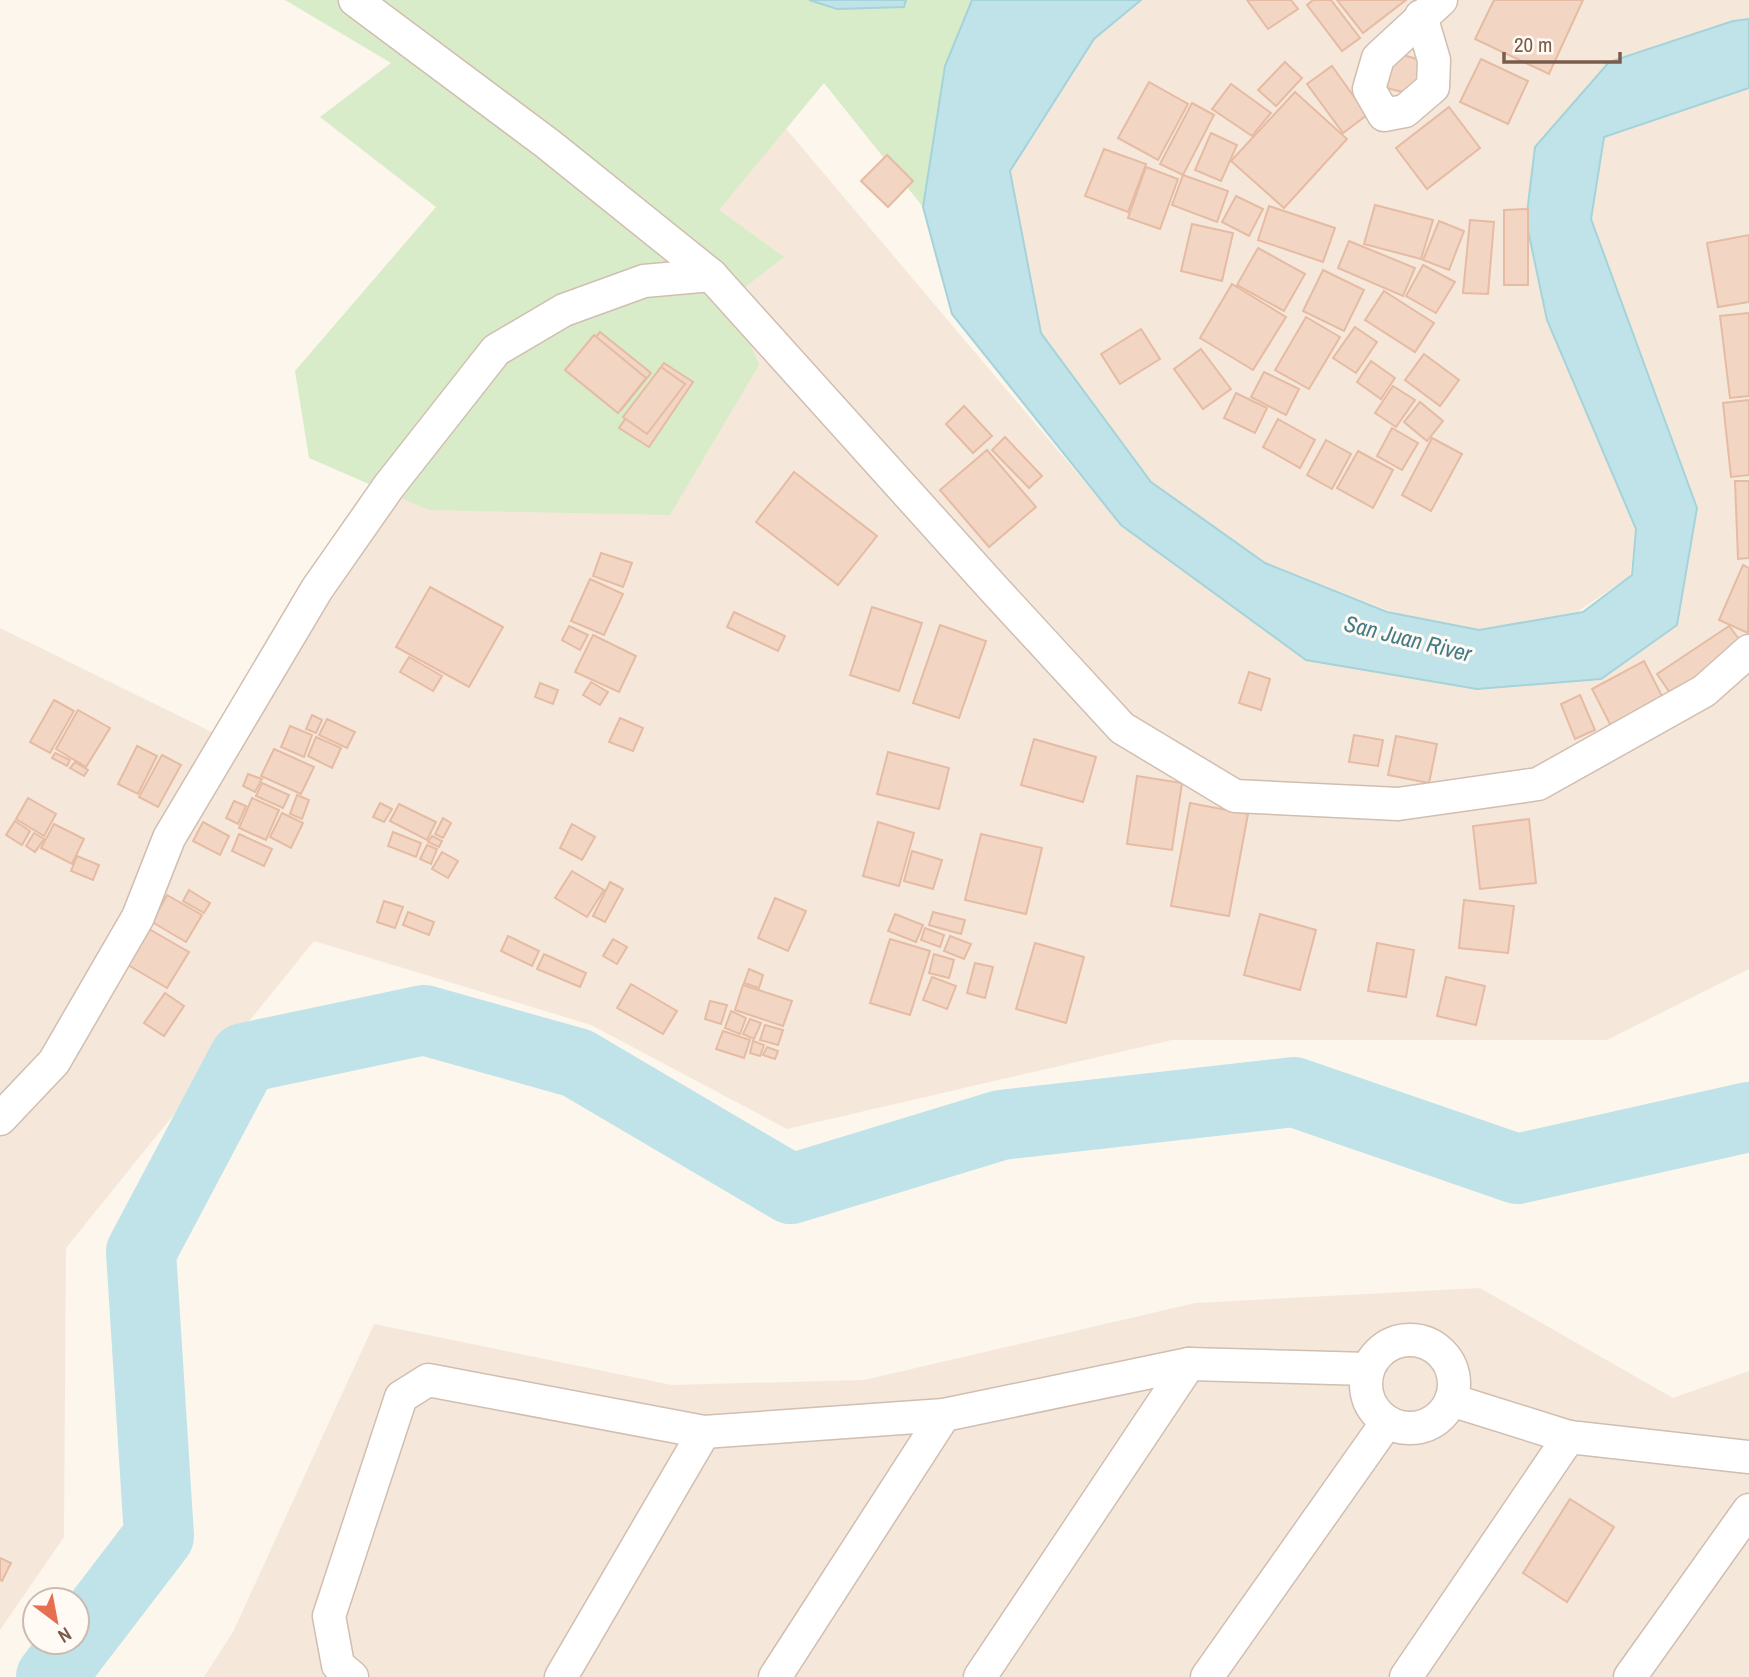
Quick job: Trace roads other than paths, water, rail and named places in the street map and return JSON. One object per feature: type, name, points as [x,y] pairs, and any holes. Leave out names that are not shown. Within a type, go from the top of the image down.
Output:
[{"type":"street","points":[[355,0],[548,144],[711,275],[1122,727],[1235,796],[1398,804],[1538,784],[1704,691],[1749,651]]},
{"type":"street","points":[[0,1119],[54,1062],[138,916],[169,838],[317,589],[389,486],[496,350],[564,310],[644,281],[711,275]]},
{"type":"street","points":[[1402,1341],[1418,1341],[1432,1346],[1444,1356],[1451,1369],[1454,1384],[1451,1400],[1444,1413],[1437,1418],[1417,1428],[1401,1428],[1376,1413],[1368,1399],[1365,1384],[1368,1369],[1376,1356],[1388,1346],[1402,1341]]},
{"type":"street","points":[[352,1677],[338,1665],[329,1616],[401,1396],[428,1380],[704,1432],[944,1415],[1189,1364],[1368,1369]]},
{"type":"street","points":[[980,1677],[1189,1364]]},
{"type":"street","points":[[1451,1400],[1569,1437],[1749,1457]]},
{"type":"street","points":[[775,1677],[944,1415]]},
{"type":"street","points":[[1207,1677],[1387,1422]]},
{"type":"street","points":[[561,1677],[704,1432]]},
{"type":"street","points":[[1406,1677],[1569,1437]]},
{"type":"street","points":[[1630,1677],[1749,1510]]},
{"type":"water","points":[[809,0],[906,0],[904,7],[837,9]]},
{"type":"water","name":"San Juan River","points":[[972,0],[1141,0],[1094,39],[1010,171],[1041,333],[1151,482],[1265,563],[1387,612],[1479,630],[1583,612],[1632,575],[1636,529],[1547,320],[1526,221],[1535,147],[1609,62],[1733,21],[1749,19],[1749,88],[1604,137],[1591,219],[1697,508],[1677,625],[1601,679],[1477,689],[1306,660],[1121,525],[952,314],[923,207],[945,66]]},
{"type":"waterway","points":[[51,1677],[159,1536],[141,1252],[244,1058],[424,1020],[577,1063],[791,1189],[1001,1125],[1294,1092],[1517,1169],[1749,1117]]}]
